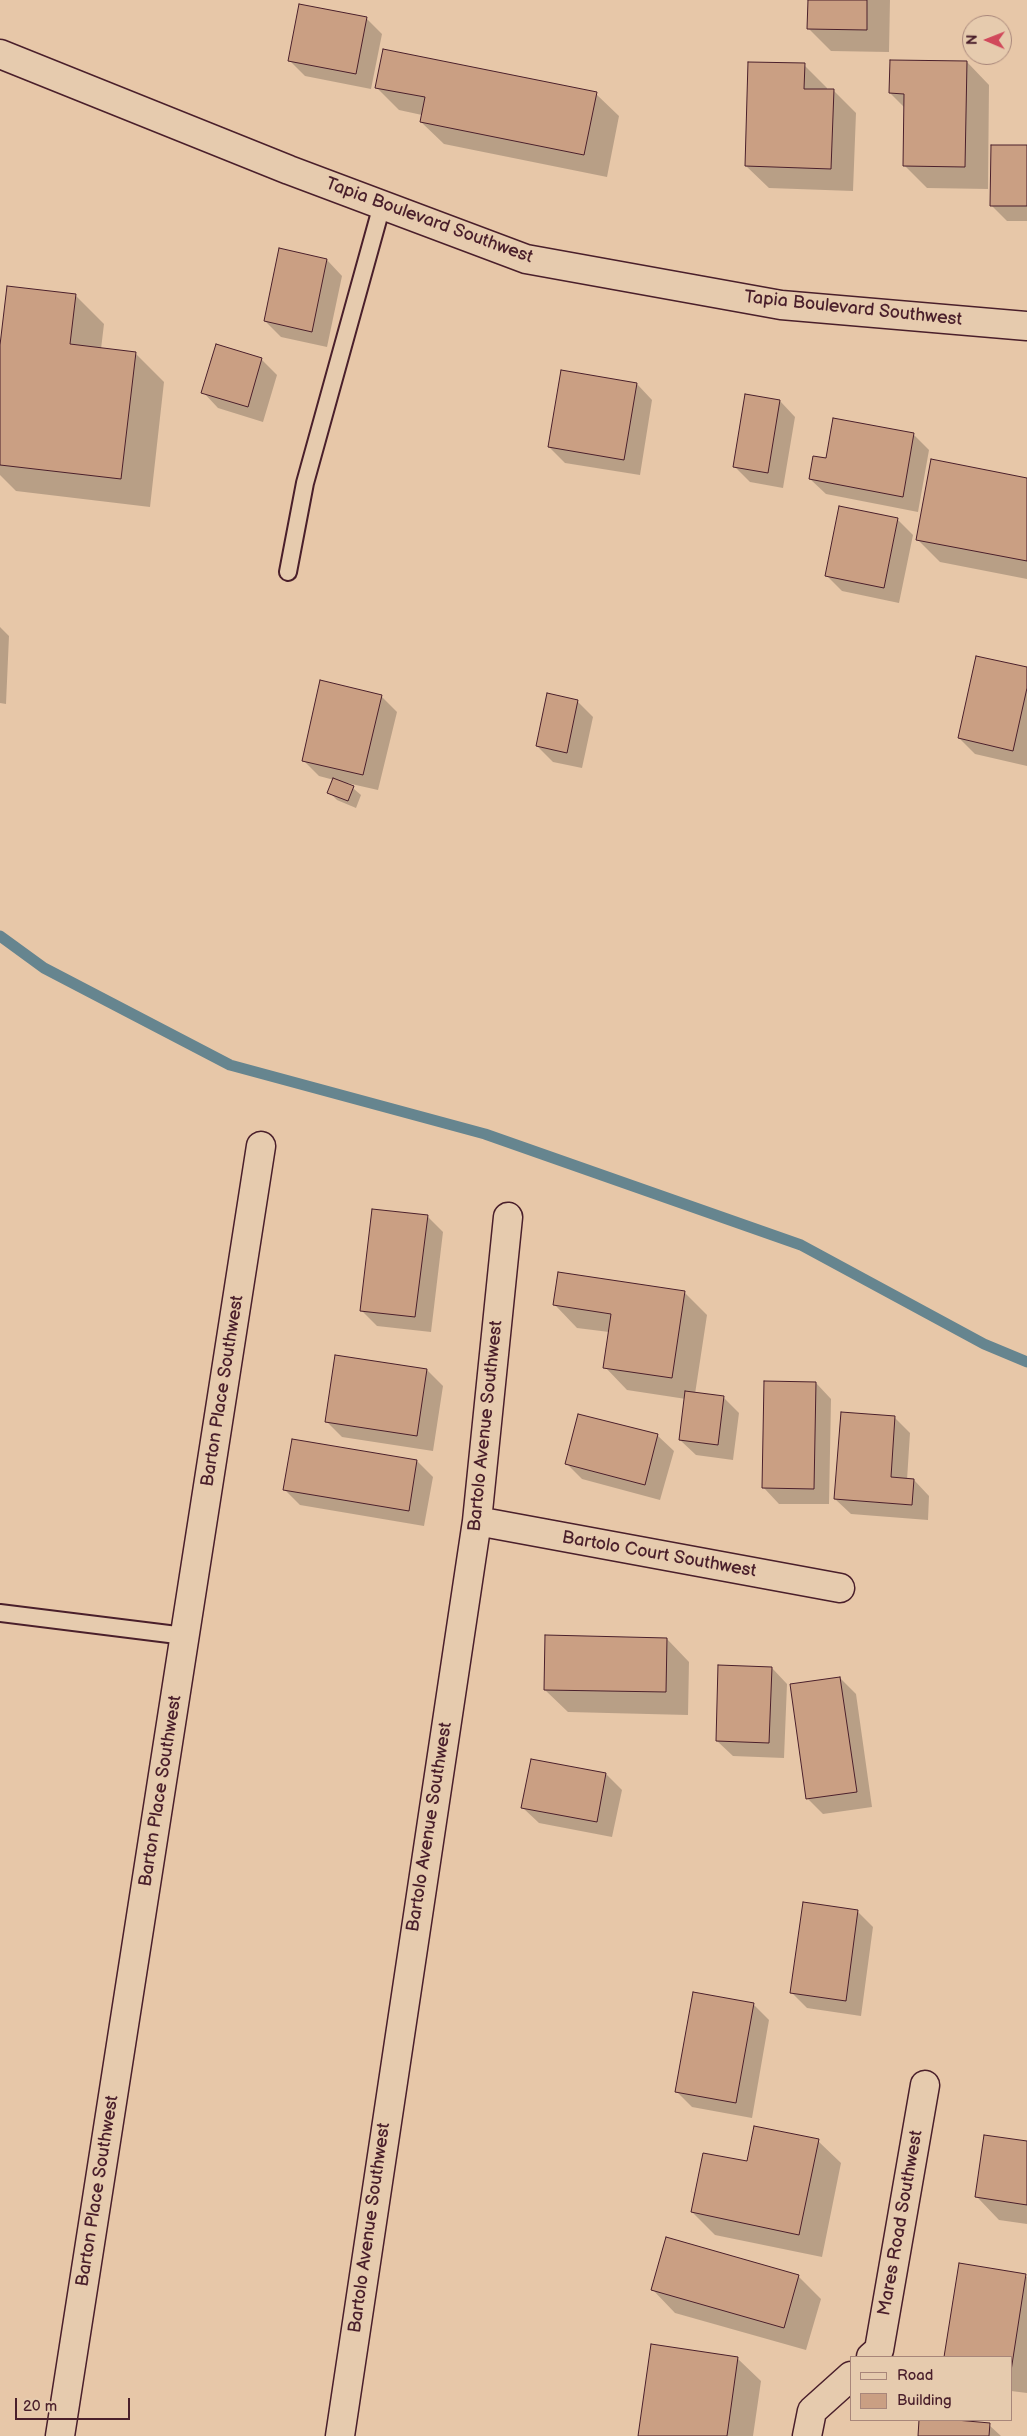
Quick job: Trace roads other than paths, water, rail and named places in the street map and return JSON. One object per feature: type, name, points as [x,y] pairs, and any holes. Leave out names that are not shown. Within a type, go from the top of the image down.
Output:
[{"type":"street","name":"Tapia Boulevard Southwest","points":[[0,54],[382,205],[526,259],[781,304],[1027,326]]},
{"type":"street","name":"Barton Place Southwest","points":[[60,2436],[261,1146]]},
{"type":"street","name":"Bartolo Avenue Southwest","points":[[340,2436],[477,1521],[508,1217]]},
{"type":"street","name":"Bartolo Court Southwest","points":[[477,1521],[840,1588]]},
{"type":"street","name":"Mares Road Southwest","points":[[872,2356],[879,2350],[925,2085]]},
{"type":"street","points":[[807,2436],[812,2411],[850,2377]]},
{"type":"lane","points":[[288,572],[305,484],[382,205]]},
{"type":"lane","points":[[0,1613],[185,1636]]},
{"type":"waterway","points":[[0,936],[44,968],[230,1065],[485,1134],[801,1245],[984,1344],[1027,1362]]}]
